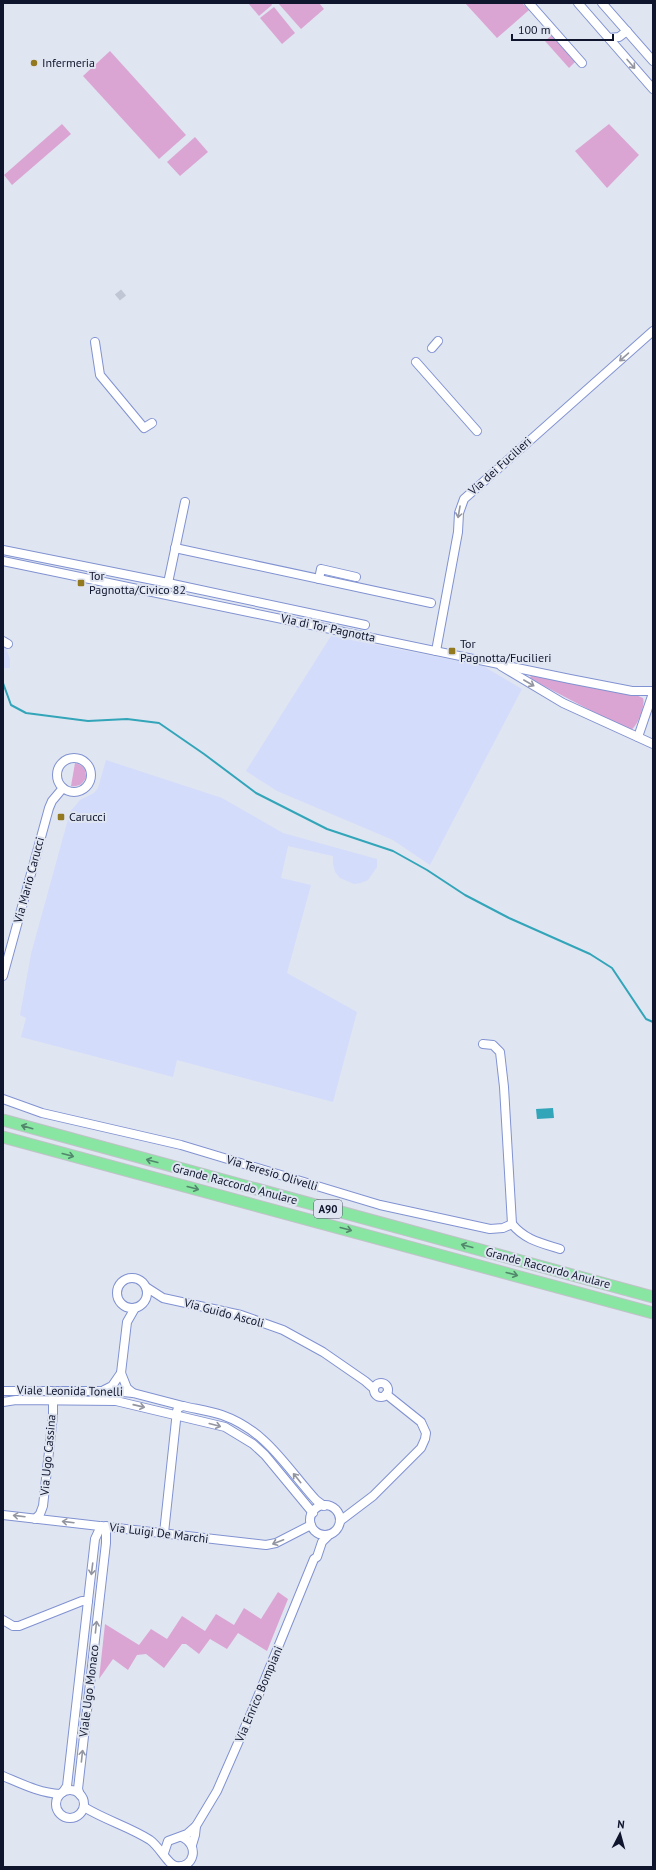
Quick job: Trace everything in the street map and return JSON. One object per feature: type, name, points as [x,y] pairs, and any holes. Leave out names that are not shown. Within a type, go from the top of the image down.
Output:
[{"type":"highway","name":"Grande Raccordo Anulare","points":[[3,1120],[653,1297]]},
{"type":"highway","name":"Grande Raccordo Anulare","points":[[3,1138],[653,1314]]},
{"type":"street","points":[[529,3],[582,63]]},
{"type":"street","points":[[578,3],[653,89]]},
{"type":"street","points":[[602,3],[653,61]]},
{"type":"street","points":[[609,38],[619,37],[627,31]]},
{"type":"street","name":"Via dei Fucilieri","points":[[436,651],[458,532],[459,513],[464,498],[653,331]]},
{"type":"street","points":[[432,348],[438,341]]},
{"type":"street","points":[[95,342],[100,375],[144,428],[152,423]]},
{"type":"street","points":[[416,362],[477,431]]},
{"type":"street","points":[[168,583],[184,502]]},
{"type":"street","points":[[175,548],[431,603]]},
{"type":"street","points":[[3,550],[365,625]]},
{"type":"street","name":"Via di Tor Pagnotta","points":[[3,561],[615,688],[653,692]]},
{"type":"street","points":[[319,579],[321,569],[356,577]]},
{"type":"street","points":[[495,663],[563,703],[653,744]]},
{"type":"street","points":[[638,737],[653,692]]},
{"type":"street","points":[[71,759],[79,759],[84,762],[91,772],[91,779],[87,786],[75,792],[63,788],[57,776],[61,765],[71,759]]},
{"type":"street","name":"Via Mario Carucci","points":[[3,976],[49,808],[52,801],[63,788]]},
{"type":"street","points":[[483,1044],[493,1045],[500,1052],[504,1087],[512,1224],[519,1233],[529,1239],[560,1249]]},
{"type":"street","name":"Via Teresio Olivelli","points":[[3,1099],[36,1111],[181,1145],[380,1205],[490,1229],[502,1228],[512,1224]]},
{"type":"street","points":[[104,1390],[116,1381],[121,1373],[127,1322],[123,1305],[119,1300],[118,1289],[124,1280],[136,1278],[143,1282],[146,1286],[147,1292],[144,1302],[135,1308],[127,1322]]},
{"type":"street","name":"Via Guido Ascoli","points":[[146,1286],[163,1298]]},
{"type":"street","name":"Via Guido Ascoli","points":[[144,1302],[163,1298],[213,1308],[263,1322],[305,1341],[374,1386],[377,1396],[382,1397],[386,1394],[421,1422],[425,1428],[425,1439],[421,1448],[373,1496],[364,1503]]},
{"type":"street","points":[[123,1305],[135,1308]]},
{"type":"street","points":[[121,1373],[127,1388],[132,1393]]},
{"type":"street","name":"Via Ugo Cassina","points":[[35,1518],[40,1514],[43,1506],[52,1415],[52,1400],[53,1394],[57,1390]]},
{"type":"street","name":"Viale Leonida Tonelli","points":[[3,1391],[104,1390],[132,1393],[222,1415],[245,1426],[260,1436],[273,1448],[316,1500],[324,1506]]},
{"type":"street","name":"Viale Leonida Tonelli","points":[[3,1402],[52,1400],[116,1401],[225,1427],[253,1444],[265,1455],[312,1512]]},
{"type":"street","points":[[164,1533],[178,1408],[183,1406]]},
{"type":"street","points":[[334,1508],[340,1516],[337,1530],[330,1535],[316,1532],[311,1525],[312,1512],[320,1506],[347,1509],[364,1503]]},
{"type":"street","points":[[340,1521],[364,1503]]},
{"type":"street","name":"Via Luigi De Marchi","points":[[3,1514],[266,1545],[276,1543],[311,1525]]},
{"type":"street","name":"Viale Ugo Monaco","points":[[62,1793],[66,1788],[84,1646],[95,1539],[103,1526]]},
{"type":"street","name":"Viale Ugo Monaco","points":[[80,1794],[78,1789],[106,1544],[103,1526]]},
{"type":"street","name":"Via Enrico Bompiani","points":[[314,1559],[313,1556],[316,1545],[316,1532]]},
{"type":"street","name":"Via Enrico Bompiani","points":[[151,1841],[168,1841],[182,1837],[196,1826],[217,1791],[314,1559],[317,1557],[322,1542],[330,1535]]},
{"type":"street","points":[[90,1586],[101,1587]]},
{"type":"street","points":[[3,1619],[13,1626],[18,1626],[82,1601],[88,1601]]},
{"type":"street","points":[[84,1646],[94,1647]]},
{"type":"street","points":[[76,1707],[87,1708]]},
{"type":"street","points":[[3,1776],[36,1790],[50,1794],[72,1791],[80,1794],[84,1807],[106,1820],[151,1841],[164,1853],[170,1866],[182,1866],[188,1863],[193,1856],[194,1850],[192,1845],[188,1839],[182,1837]]},
{"type":"street","points":[[36,1790],[56,1805],[58,1812],[69,1818],[77,1816],[84,1807]]},
{"type":"street","points":[[56,1805],[62,1793]]},
{"type":"street","name":"Via Enrico Bompiani","points":[[192,1845],[196,1826]]},
{"type":"street","points":[[164,1853],[168,1841]]},
{"type":"shaded area","points":[[248,3],[271,3],[272,5],[259,16]]},
{"type":"shaded area","points":[[278,3],[319,3],[324,9],[301,29]]},
{"type":"shaded area","points":[[465,3],[522,3],[529,10],[497,38]]},
{"type":"shaded area","points":[[274,7],[295,33],[282,44],[260,18]]},
{"type":"shaded area","points":[[552,35],[576,61],[569,68],[545,41]]},
{"type":"shaded area","points":[[110,51],[186,135],[159,159],[83,76]]},
{"type":"shaded area","points":[[62,124],[71,134],[12,185],[4,175]]},
{"type":"shaded area","points":[[609,124],[639,155],[607,188],[575,151]]},
{"type":"shaded area","points":[[195,137],[208,152],[180,176],[167,162]]},
{"type":"shaded area","points":[[331,636],[483,666],[522,689],[430,865],[393,840],[277,791],[246,771]]},
{"type":"shaded area","points":[[3,646],[6,648],[10,659],[10,668],[3,668]]},
{"type":"shaded area","points":[[531,675],[636,695],[643,698],[644,701],[640,716],[636,725],[631,730],[628,730],[544,686],[530,678]]},
{"type":"shaded area","points":[[106,760],[222,798],[283,833],[377,859],[377,867],[368,880],[354,884],[340,878],[335,872],[333,856],[288,846],[281,878],[311,885],[287,973],[357,1012],[333,1102],[177,1060],[173,1077],[21,1037],[26,1018],[20,1015],[31,954],[70,812],[80,800],[94,793],[98,788]]},
{"type":"shaded area","points":[[75,763],[84,768],[86,777],[84,782],[76,786],[71,786]]},
{"type":"shaded area","points":[[278,1592],[288,1599],[267,1651],[238,1633],[227,1649],[210,1639],[199,1654],[186,1644],[182,1644],[164,1668],[146,1654],[137,1655],[128,1670],[113,1659],[99,1679],[105,1624],[139,1645],[151,1629],[167,1639],[182,1616],[205,1631],[216,1614],[234,1625],[244,1608],[261,1619]]},
{"type":"water","points":[[553,1108],[554,1118],[537,1119],[536,1109]]},
{"type":"waterway","points":[[3,683],[11,705],[26,713],[88,721],[127,719],[159,723],[256,793],[327,829],[393,851],[427,870],[465,895],[509,918],[590,954],[612,968],[646,1019],[653,1022]]},
{"type":"tunnel","points":[[118,292],[123,298]]},
{"type":"place","name":"Infermeria","points":[[34,63]]},
{"type":"place","name":"Tor Pagnotta/Civico 82","points":[[81,583]]},
{"type":"place","name":"Tor Pagnotta/Fucilieri","points":[[452,651]]},
{"type":"place","name":"Carucci","points":[[61,817]]}]
